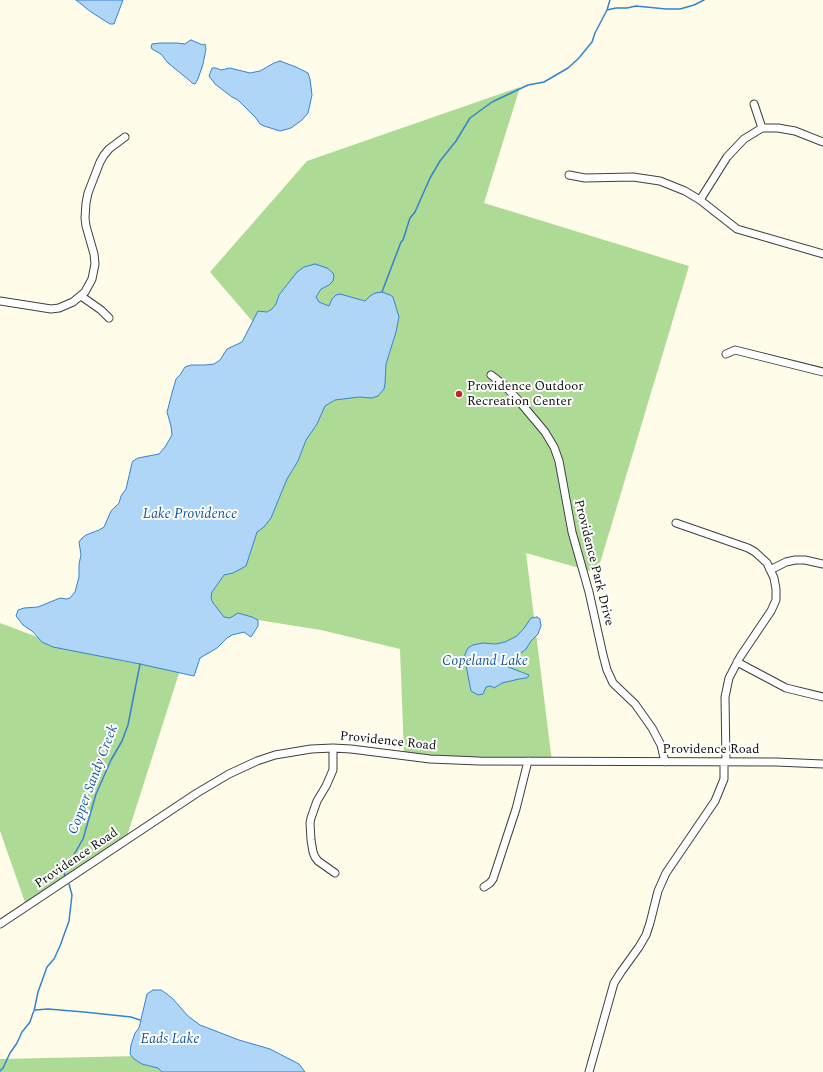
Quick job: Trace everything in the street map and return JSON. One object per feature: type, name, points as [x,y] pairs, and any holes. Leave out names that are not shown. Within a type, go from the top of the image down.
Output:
[{"type":"street","points":[[754,104],[762,128]]},
{"type":"street","points":[[700,200],[728,157],[744,140],[762,128],[778,128],[795,131],[823,142]]},
{"type":"street","points":[[0,301],[51,309],[66,306],[73,302],[81,296],[89,286],[95,264],[85,218],[88,193],[104,155],[109,149],[125,138]]},
{"type":"street","points":[[569,176],[585,178],[633,177],[660,181],[685,191],[700,200],[737,230],[823,254]]},
{"type":"street","points":[[81,296],[101,310],[109,318]]},
{"type":"street","points":[[726,354],[735,350],[823,372]]},
{"type":"street","name":"Providence Park Drive","points":[[491,375],[504,385],[519,402],[545,432],[554,447],[559,461],[572,532],[589,592],[602,655],[607,670],[613,683],[635,704],[652,728],[661,745],[665,762]]},
{"type":"street","points":[[589,1072],[614,983],[646,935],[658,891],[666,873],[715,801],[724,779],[725,697],[729,678],[737,662],[771,611],[776,600],[774,578],[767,563],[755,552],[748,548],[676,524]]},
{"type":"street","points":[[770,570],[786,562],[795,560],[805,560],[823,564]]},
{"type":"street","points":[[737,662],[776,684],[823,697]]},
{"type":"street","points":[[333,748],[333,770],[317,801],[310,823],[311,840],[315,857],[318,861],[335,873]]},
{"type":"street","name":"Providence Road","points":[[0,924],[197,793],[229,774],[257,761],[305,750],[333,748],[351,749],[448,760],[776,762],[823,764]]},
{"type":"street","points":[[484,887],[493,879],[516,809],[528,761]]},
{"type":"green space","points":[[520,87],[484,203],[689,266],[597,573],[526,553],[552,762],[404,755],[400,649],[321,630],[258,620],[252,617],[224,617],[211,598],[212,592],[224,575],[233,573],[246,566],[257,531],[264,527],[271,518],[287,479],[298,461],[306,440],[317,424],[325,406],[335,400],[359,397],[373,398],[385,383],[386,364],[399,317],[370,296],[366,301],[359,299],[329,306],[319,302],[316,297],[321,289],[329,285],[315,264],[304,267],[279,295],[276,304],[272,309],[267,312],[258,311],[253,322],[210,272],[307,161]]},
{"type":"green space","points":[[0,623],[53,643],[126,662],[181,667],[127,836],[27,908],[0,831]]},
{"type":"green space","points":[[138,1056],[178,1072],[0,1072],[0,1059]]},
{"type":"water","points":[[76,0],[123,0],[114,24],[110,24]]},
{"type":"water","points":[[191,40],[203,45],[205,44],[206,49],[203,64],[195,84],[168,63],[161,54],[151,47],[152,44],[160,43],[185,44]]},
{"type":"water","points":[[280,61],[308,73],[312,95],[308,113],[302,120],[291,128],[280,131],[260,124],[238,100],[215,84],[209,76],[212,68],[221,70],[230,68],[250,73],[260,71]]},
{"type":"water","name":"Lake Providence","points":[[315,264],[327,268],[333,273],[334,276],[333,281],[321,289],[316,297],[319,302],[329,306],[332,299],[336,295],[340,294],[365,301],[375,293],[382,292],[393,297],[399,317],[386,364],[384,389],[378,396],[372,398],[359,397],[335,400],[325,406],[317,424],[306,440],[298,461],[287,479],[271,518],[264,527],[257,532],[246,566],[233,573],[224,575],[212,592],[211,598],[213,603],[224,617],[230,618],[238,613],[258,620],[258,626],[251,637],[244,632],[227,638],[217,648],[200,658],[194,676],[53,647],[42,642],[32,631],[23,625],[16,616],[18,610],[38,607],[60,598],[70,598],[75,592],[79,577],[81,555],[79,542],[86,535],[104,527],[111,511],[119,503],[121,496],[126,489],[133,461],[138,458],[159,454],[172,435],[167,412],[176,379],[185,367],[191,365],[214,364],[220,360],[227,349],[242,342],[258,311],[267,312],[272,309],[276,304],[279,295],[297,272],[304,267]]},
{"type":"water","name":"Copeland Lake","points":[[537,617],[540,619],[541,626],[538,634],[526,649],[511,661],[507,661],[504,664],[529,675],[528,677],[502,683],[494,688],[491,686],[486,687],[483,694],[478,695],[471,691],[465,660],[465,654],[468,648],[473,645],[483,643],[496,644],[505,642],[517,636],[531,618]]},
{"type":"water","name":"Eads Lake","points":[[153,990],[161,990],[167,994],[188,1016],[200,1025],[239,1040],[270,1049],[299,1064],[305,1072],[162,1072],[158,1068],[142,1064],[134,1059],[130,1054],[131,1045],[135,1033],[139,1028],[147,994]]},
{"type":"waterway","name":"Copper Sandy Creek","points":[[382,292],[403,240],[410,218],[415,212],[430,178],[470,118],[492,102],[528,85],[544,82],[568,68],[578,59],[592,42],[610,0]]},
{"type":"waterway","points":[[607,10],[636,6],[680,9],[704,0]]},
{"type":"waterway","name":"Copper Sandy Creek","points":[[65,876],[64,872],[83,839],[96,794],[111,760],[122,741],[128,725],[140,664]]},
{"type":"waterway","name":"Copper Sandy Creek","points":[[0,1071],[22,1032],[30,1022],[38,992],[47,967],[54,959],[60,946],[69,921],[72,895],[69,884]]},
{"type":"waterway","points":[[35,1010],[48,1009],[84,1012],[131,1017],[140,1020]]},
{"type":"place","name":"Providence Outdoor Recreation Center","points":[[459,394]]}]
